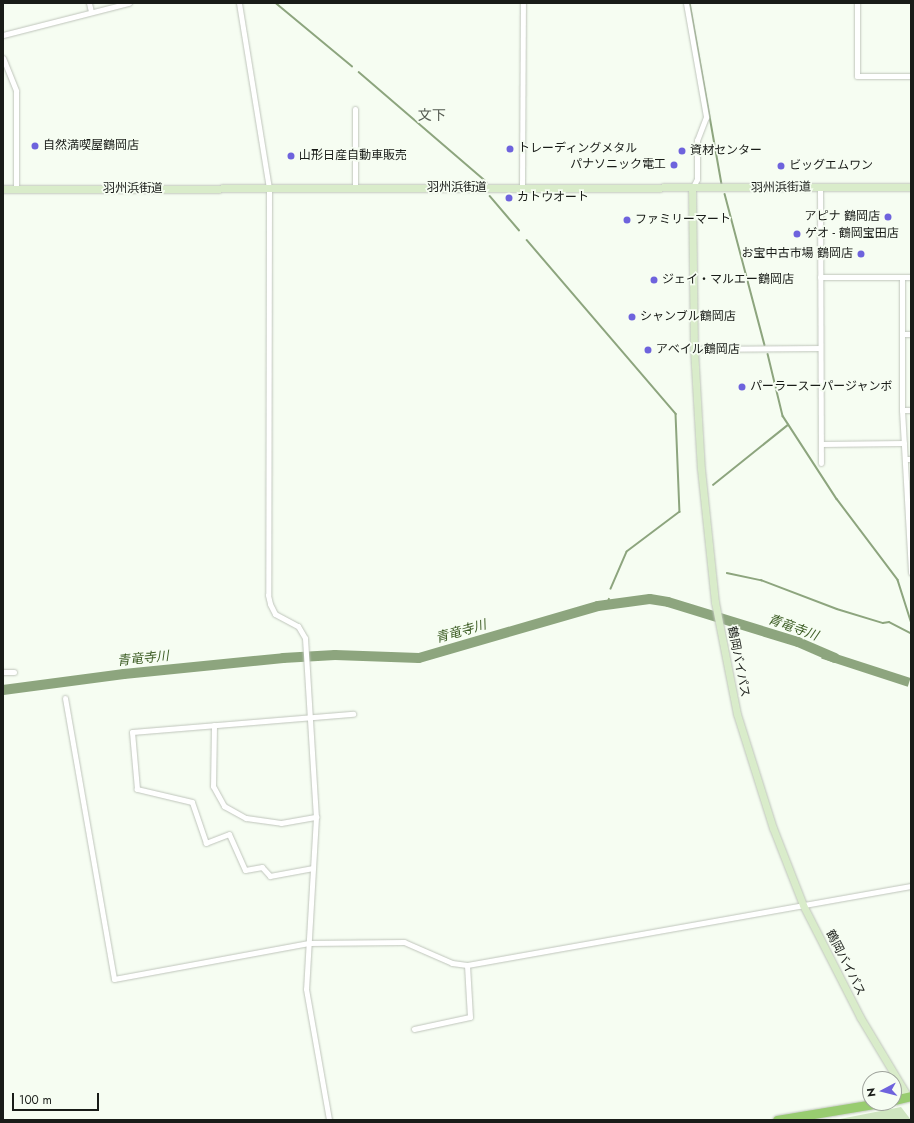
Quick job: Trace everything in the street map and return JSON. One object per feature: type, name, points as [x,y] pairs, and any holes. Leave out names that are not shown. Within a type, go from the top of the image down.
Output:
[{"type":"highway","points":[[777,1120],[862,1107]]},
{"type":"highway","points":[[818,1120],[852,1109]]},
{"type":"main road","name":"羽州浜街道","points":[[3,189],[692,189],[911,187]]},
{"type":"main road","name":"鶴岡バイパス","points":[[692,189],[694,349],[701,469],[715,602],[722,646],[737,714],[752,764],[803,905],[860,1017],[910,1098]]},
{"type":"street","points":[[89,3],[91,12]]},
{"type":"street","points":[[3,35],[129,3]]},
{"type":"street","points":[[239,3],[270,188],[268,595],[275,614],[292,622],[302,631],[306,652],[316,817],[306,989],[329,1120]]},
{"type":"street","points":[[522,188],[523,3]]},
{"type":"street","points":[[686,3],[706,117],[698,135],[697,179],[692,189]]},
{"type":"street","points":[[857,3],[857,76],[911,76]]},
{"type":"street","points":[[3,58],[16,91],[16,189]]},
{"type":"street","points":[[355,110],[355,188]]},
{"type":"street","points":[[820,188],[821,463]]},
{"type":"street","points":[[820,277],[911,277]]},
{"type":"street","points":[[902,277],[902,410],[904,459],[909,500],[911,573]]},
{"type":"street","points":[[902,334],[911,334]]},
{"type":"street","points":[[694,349],[820,348]]},
{"type":"street","points":[[902,410],[911,410]]},
{"type":"street","points":[[820,444],[904,444]]},
{"type":"street","points":[[904,459],[911,459]]},
{"type":"street","points":[[3,672],[14,672]]},
{"type":"street","points":[[65,698],[114,979],[309,943],[404,942],[452,963],[467,966],[911,886]]},
{"type":"street","points":[[313,868],[270,876],[262,867],[245,870],[229,834],[206,843],[192,802],[137,789],[132,732],[353,714]]},
{"type":"street","points":[[214,725],[213,786],[224,806],[246,818],[281,823],[316,817]]},
{"type":"street","points":[[414,1029],[470,1017],[467,966]]},
{"type":"shaded area","points":[[824,650],[911,678],[908,687],[821,659]]},
{"type":"shaded area","points":[[902,1108],[911,1120],[835,1120],[881,1111],[902,1111]]},
{"type":"waterway","points":[[276,3],[352,66]]},
{"type":"waterway","points":[[690,3],[722,184]]},
{"type":"waterway","points":[[359,72],[487,182]]},
{"type":"waterway","points":[[725,194],[765,345]]},
{"type":"waterway","points":[[490,196],[519,230]]},
{"type":"waterway","points":[[527,240],[676,414],[680,512],[627,552],[611,589]]},
{"type":"waterway","points":[[768,354],[783,416],[837,499],[898,580],[911,621]]},
{"type":"waterway","points":[[713,485],[788,425]]},
{"type":"waterway","points":[[727,573],[761,580],[837,609],[883,623],[889,622],[911,633]]},
{"type":"waterway","name":"青竜寺川","points":[[607,604],[609,599]]},
{"type":"waterway","name":"青竜寺川","points":[[3,690],[124,674],[283,658],[335,655],[419,658],[598,606],[650,599],[668,602],[798,642],[835,658]]},
{"type":"place","name":"自然満喫屋鶴岡店","points":[[35,146]]},
{"type":"place","name":"トレーディングメタル","points":[[510,149]]},
{"type":"place","name":"資材センター","points":[[682,151]]},
{"type":"place","name":"山形日産自動車販売","points":[[291,156]]},
{"type":"place","name":"パナソニック電工","points":[[674,165]]},
{"type":"place","name":"ビッグエムワン","points":[[781,166]]},
{"type":"place","name":"カトウオート","points":[[509,198]]},
{"type":"place","name":"アピナ 鶴岡店","points":[[888,217]]},
{"type":"place","name":"ファミリーマート","points":[[627,220]]},
{"type":"place","name":"ゲオ - 鶴岡宝田店","points":[[797,234]]},
{"type":"place","name":"お宝中古市場 鶴岡店","points":[[861,254]]},
{"type":"place","name":"ジェイ・マルエー鶴岡店","points":[[654,280]]},
{"type":"place","name":"シャンブル鶴岡店","points":[[632,317]]},
{"type":"place","name":"アベイル鶴岡店","points":[[648,350]]},
{"type":"place","name":"パーラースーパージャンボ","points":[[742,387]]},
{"type":"district","name":"文下","points":[[432,115]]}]
